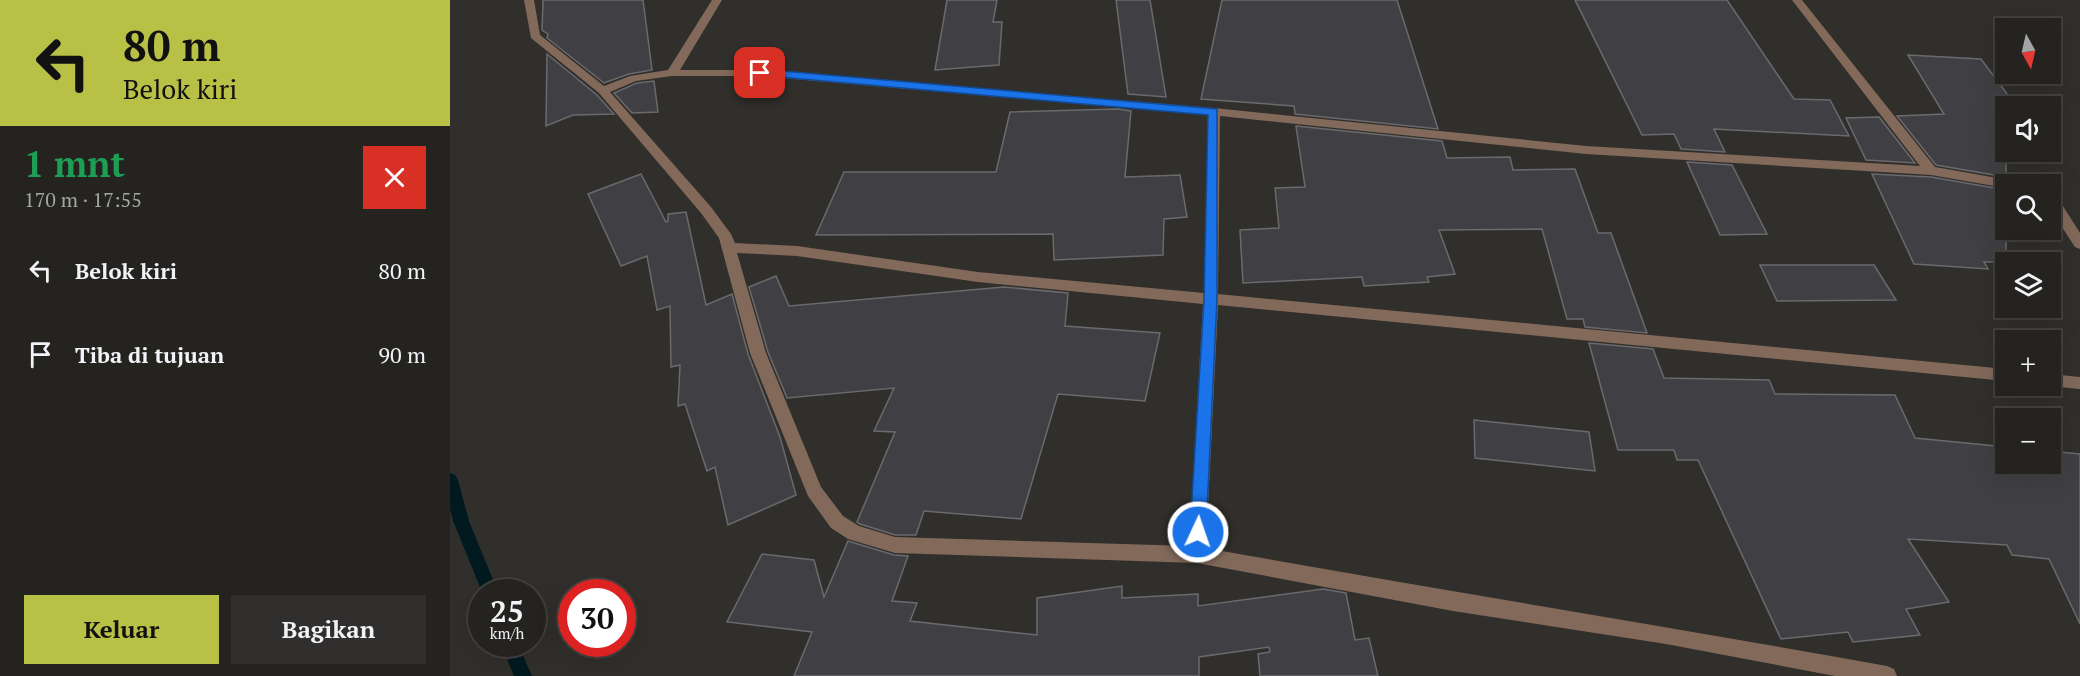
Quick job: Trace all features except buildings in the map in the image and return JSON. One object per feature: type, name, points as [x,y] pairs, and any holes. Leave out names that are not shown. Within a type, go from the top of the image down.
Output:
[{"type":"street","points":[[530,0],[535,36],[603,91],[726,237],[758,353],[814,491],[837,522],[854,533],[895,545],[1197,555],[1453,602],[1666,635],[1887,676]]},
{"type":"street","points":[[672,73],[717,0]]},
{"type":"street","points":[[1797,0],[1932,171]]},
{"type":"street","points":[[603,91],[634,78],[672,73],[760,73],[1214,112],[1586,150],[1932,171],[1995,182]]},
{"type":"street","points":[[1197,555],[1211,299],[1214,112]]},
{"type":"street","points":[[2061,214],[2080,244]]},
{"type":"street","points":[[729,248],[797,251],[978,277],[1995,374]]},
{"type":"street","points":[[2061,381],[2080,383]]},
{"type":"waterway","points":[[450,480],[461,521],[485,579]]},
{"type":"waterway","points":[[515,657],[523,676]]},
{"type":"route","points":[[760,73],[1214,112],[1211,299],[1198,532]]}]
